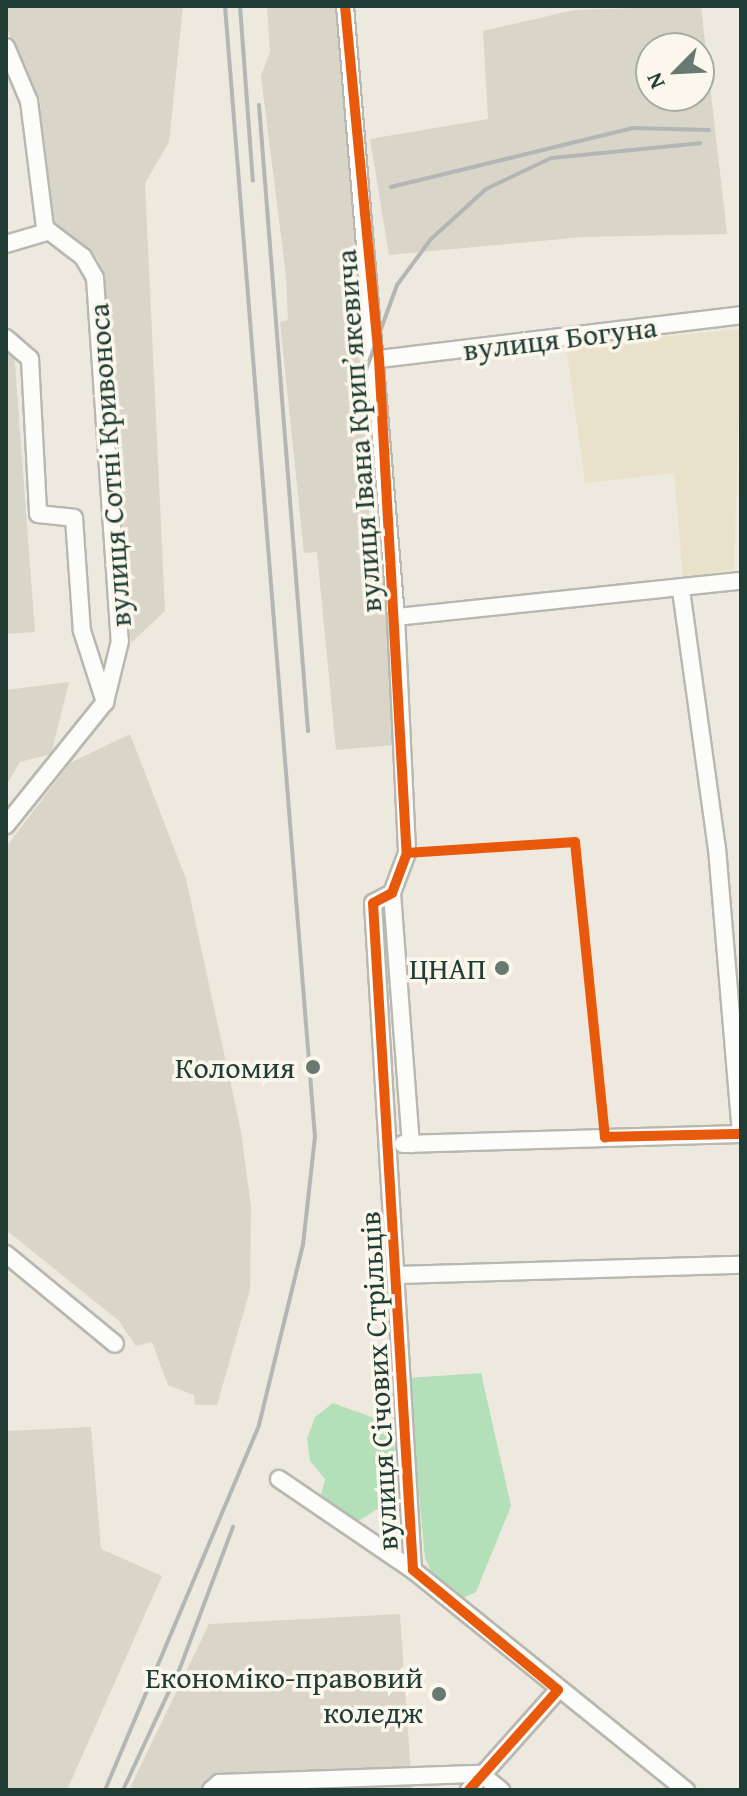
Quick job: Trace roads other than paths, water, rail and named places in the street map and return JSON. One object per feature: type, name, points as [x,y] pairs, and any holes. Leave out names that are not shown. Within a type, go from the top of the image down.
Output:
[{"type":"street","name":"вулиця Івана Крипʼякевича","points":[[345,6],[379,359],[396,617],[407,853],[392,893]]},
{"type":"street","points":[[6,47],[12,75],[31,112],[47,232],[6,244]]},
{"type":"street","name":"вулиця Сотні Кривоноса","points":[[6,825],[105,702],[120,641],[97,289],[83,257],[47,232]]},
{"type":"street","name":"вулиця Богуна","points":[[379,359],[741,315]]},
{"type":"street","points":[[6,338],[30,359],[38,514],[74,518],[82,631],[105,702]]},
{"type":"street","points":[[396,617],[681,590],[741,581]]},
{"type":"street","points":[[389,1145],[741,1134],[717,848],[681,590]]},
{"type":"street","points":[[392,893],[411,1144]]},
{"type":"street","name":"вулиця Січових Стрільців","points":[[392,893],[373,903],[413,1570]]},
{"type":"street","points":[[6,1254],[115,1344]]},
{"type":"street","points":[[397,1275],[741,1265]]},
{"type":"street","name":"вулиця Січових Стрільців","points":[[279,1479],[413,1570],[558,1690],[686,1790]]},
{"type":"street","points":[[469,1790],[558,1690]]},
{"type":"street","points":[[211,1790],[219,1783],[481,1774],[501,1790]]},
{"type":"railway","points":[[105,1790],[259,1425],[303,1245],[315,1137],[225,6]]},
{"type":"railway","points":[[240,6],[253,181]]},
{"type":"railway","points":[[259,105],[308,731]]},
{"type":"railway","points":[[391,187],[633,128],[709,130]]},
{"type":"railway","points":[[359,389],[397,285],[431,239],[486,189],[551,158],[700,143]]},
{"type":"railway","points":[[123,1790],[180,1668],[233,1527]]},
{"type":"place","name":"ЦНАП","points":[[502,968]]},
{"type":"place","name":"Коломия","points":[[313,1067]]},
{"type":"place","name":"Економіко-правовий коледж","points":[[439,1694]]}]
